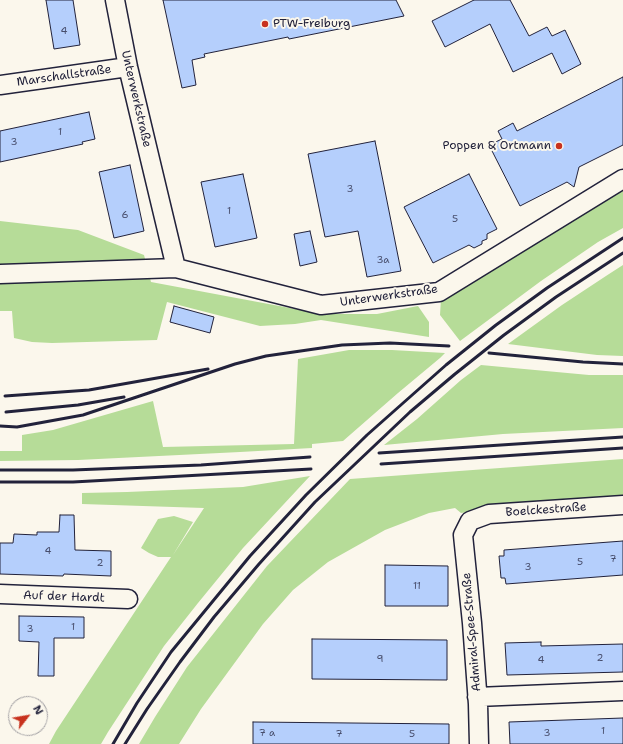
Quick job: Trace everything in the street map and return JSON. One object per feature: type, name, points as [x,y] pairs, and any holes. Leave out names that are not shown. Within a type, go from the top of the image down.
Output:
[{"type":"street","name":"Unterwerkstraße","points":[[115,0],[128,67],[176,268]]},
{"type":"street","name":"Marschallstraße","points":[[0,85],[128,67]]},
{"type":"street","name":"Unterwerkstraße","points":[[0,274],[176,268],[321,305],[439,292],[623,179]]},
{"type":"street","name":"Boelckestraße","points":[[470,521],[489,514],[623,505]]},
{"type":"street","name":"Admiral-Spee-Straße","points":[[470,521],[464,535],[477,697],[479,744]]},
{"type":"street","name":"Auf der Hardt","points":[[0,594],[128,599]]},
{"type":"street","points":[[477,697],[623,691]]},
{"type":"green space","points":[[623,184],[623,228],[598,242],[541,281],[460,341],[440,315],[441,299]]},
{"type":"green space","points":[[0,221],[78,230],[144,255],[151,282],[322,314],[377,314],[418,306],[429,322],[429,337],[321,320],[295,324],[260,326],[167,302],[157,340],[52,343],[32,342],[14,338],[12,311],[0,311]]},
{"type":"green space","points":[[623,265],[623,356],[597,355],[508,344],[562,305]]},
{"type":"green space","points":[[349,350],[392,350],[445,353],[343,441],[312,444],[312,448],[78,460],[0,461],[0,451],[22,451],[22,435],[53,430],[153,401],[163,447],[294,444],[298,359]]},
{"type":"green space","points":[[481,365],[589,375],[623,375],[623,428],[503,434],[384,445]]},
{"type":"green space","points":[[623,459],[623,498],[539,502],[461,513],[455,508],[429,513],[385,530],[328,562],[293,590],[263,624],[201,709],[179,744],[139,744],[187,667],[267,566],[350,479]]},
{"type":"green space","points":[[310,476],[243,548],[164,646],[101,744],[49,744],[56,731],[171,557],[158,557],[141,548],[158,519],[174,516],[193,522],[173,555],[204,508],[82,504],[82,493],[243,487]]},
{"type":"building","points":[[46,0],[73,0],[80,45],[54,49]]},
{"type":"building","name":"PTW-Freiburg","points":[[163,0],[396,0],[404,16],[204,54],[205,57],[192,60],[196,85],[182,88]]},
{"type":"building","points":[[474,0],[510,0],[529,36],[547,27],[552,36],[565,30],[581,64],[562,74],[552,53],[513,72],[490,24],[445,47],[432,21]]},
{"type":"building","name":"Poppen & Ortmann","points":[[623,77],[623,145],[579,167],[574,187],[567,182],[520,206],[489,145],[502,139],[498,131],[513,123],[517,131]]},
{"type":"building","points":[[89,112],[95,139],[82,142],[83,144],[0,162],[0,131]]},
{"type":"building","points":[[375,141],[401,271],[367,277],[358,231],[325,237],[308,154]]},
{"type":"building","points":[[130,165],[144,231],[114,238],[99,172]]},
{"type":"building","points":[[243,174],[257,238],[215,247],[201,182]]},
{"type":"building","points":[[469,174],[497,229],[487,234],[487,239],[482,241],[482,244],[474,248],[469,245],[433,263],[404,207]]},
{"type":"building","points":[[310,231],[317,262],[300,266],[294,234]]},
{"type":"building","points":[[174,306],[214,317],[210,333],[170,322]]},
{"type":"building","points":[[60,515],[74,515],[75,550],[111,551],[111,576],[0,574],[0,543],[13,543],[14,534],[37,535],[37,532],[59,532]]},
{"type":"building","points":[[623,541],[623,575],[506,584],[505,578],[501,578],[499,556],[504,556],[504,550]]},
{"type":"building","points":[[385,565],[448,566],[448,606],[385,606]]},
{"type":"building","points":[[19,616],[84,617],[84,638],[54,638],[54,676],[38,676],[39,642],[19,641]]},
{"type":"building","points":[[312,639],[447,640],[447,680],[312,679]]},
{"type":"building","points":[[541,642],[541,646],[623,644],[623,672],[507,675],[505,643]]},
{"type":"building","points":[[623,718],[623,744],[510,744],[509,722]]},
{"type":"building","points":[[253,722],[449,724],[449,744],[253,744]]},
{"type":"railway","points":[[113,744],[137,703],[171,652],[250,556],[306,495],[367,435],[446,365],[496,325],[547,288],[623,238]]},
{"type":"railway","points":[[125,744],[147,709],[214,617],[315,502],[410,412],[455,374],[504,335],[556,297],[623,253]]},
{"type":"railway","points":[[0,426],[17,427],[83,415],[235,364],[266,356],[342,345],[390,343],[449,346]]},
{"type":"railway","points":[[489,353],[583,362],[623,364]]},
{"type":"railway","points":[[5,396],[89,390],[208,369]]},
{"type":"railway","points":[[6,412],[78,405],[124,397]]},
{"type":"railway","points":[[379,453],[623,437]]},
{"type":"railway","points":[[381,464],[623,448]]},
{"type":"railway","points":[[0,470],[73,470],[201,465],[310,457]]},
{"type":"railway","points":[[0,482],[73,482],[311,469]]},
{"type":"place","name":"PTW-Freiburg","points":[[265,24]]},
{"type":"place","name":"Poppen & Ortmann","points":[[559,146]]}]
